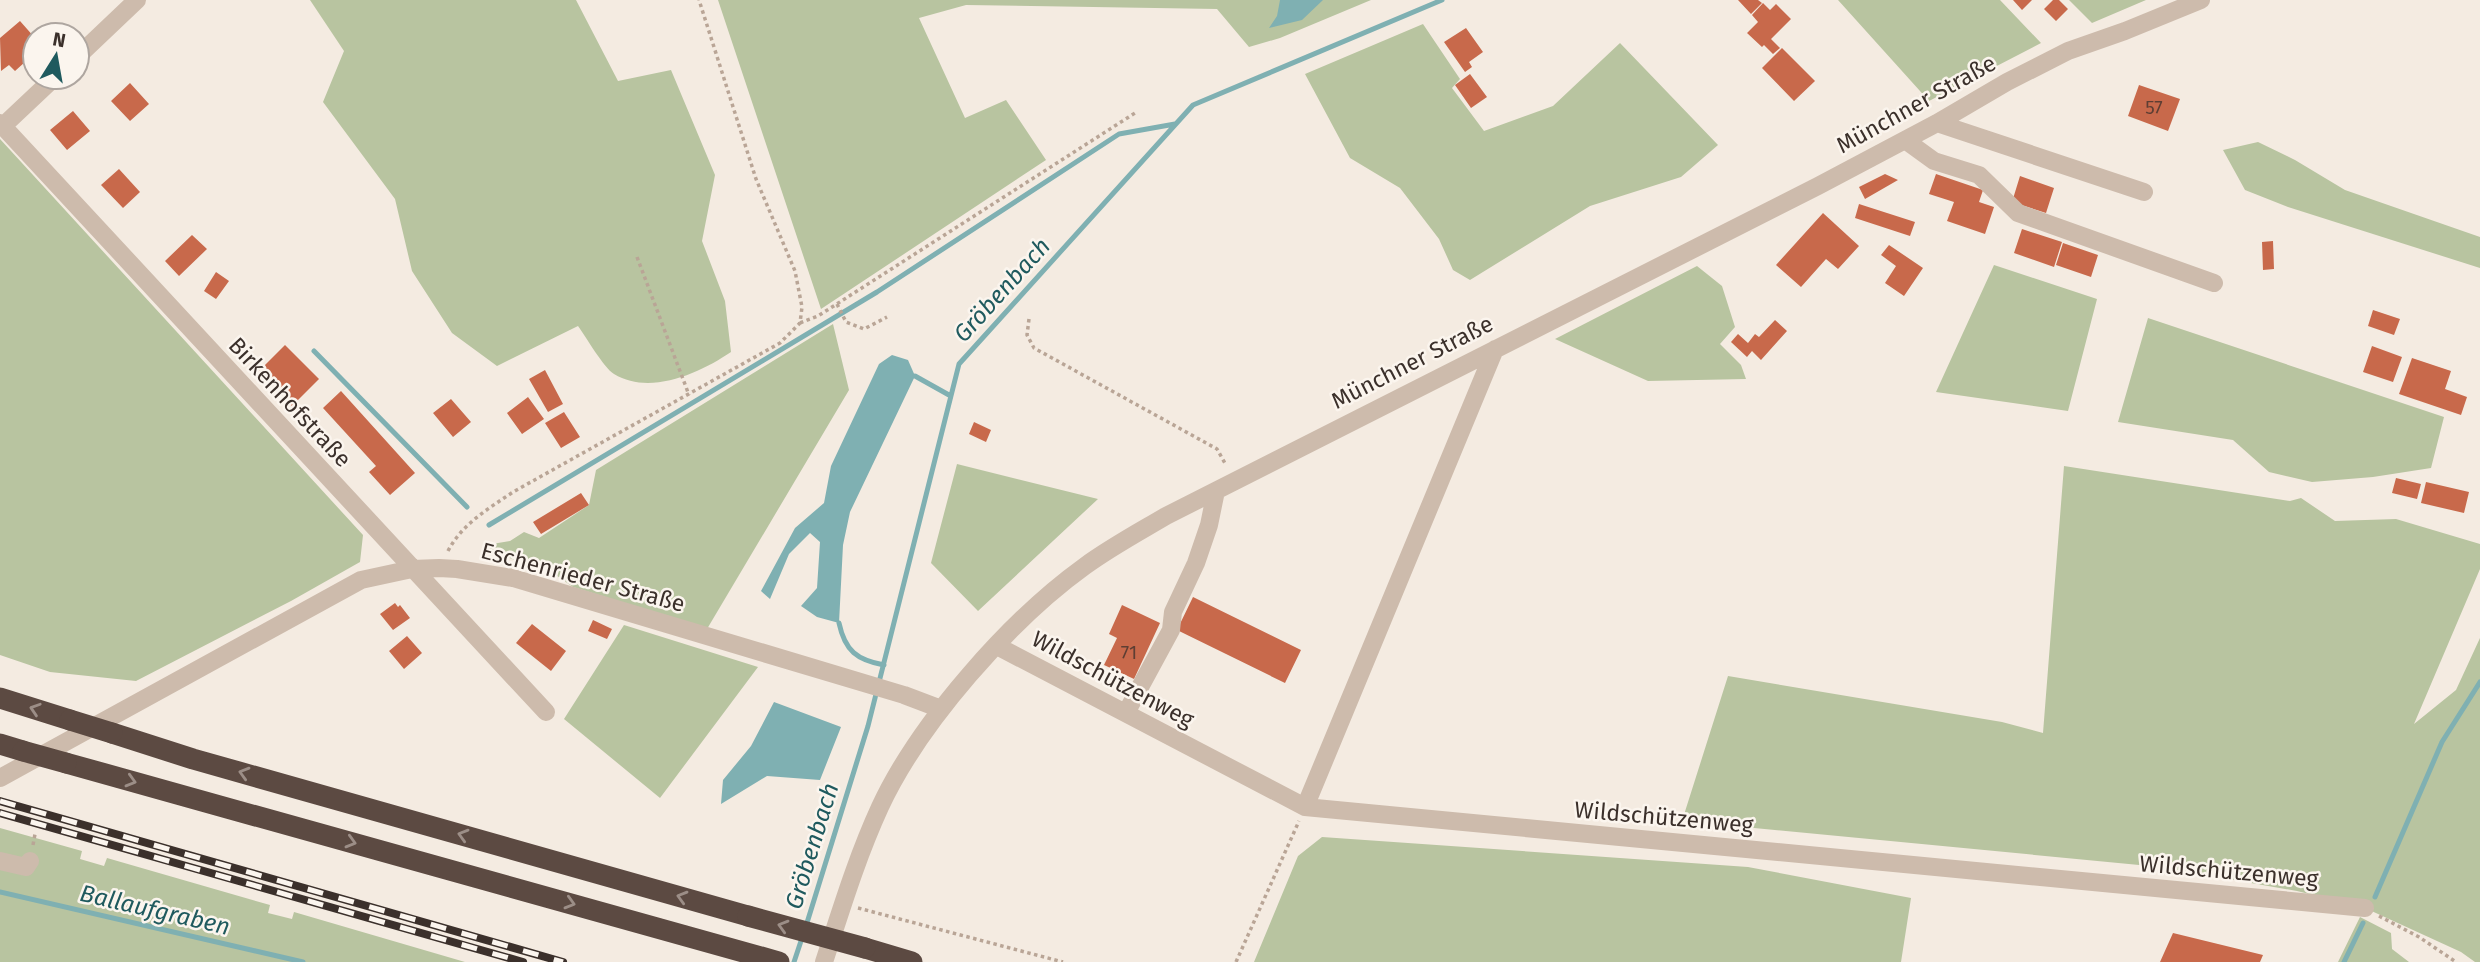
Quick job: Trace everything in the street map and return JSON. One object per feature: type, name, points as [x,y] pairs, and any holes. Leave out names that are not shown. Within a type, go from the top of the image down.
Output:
[{"type":"highway","points":[[0,698],[193,759],[912,962]]},
{"type":"highway","points":[[0,744],[779,962]]},
{"type":"street","points":[[91,44],[137,0]]},
{"type":"street","name":"Münchner Straße","points":[[824,962],[855,866],[881,805],[918,741],[941,709],[997,646],[1045,599],[1084,567],[1166,516],[1905,140],[2068,51],[2125,32],[2201,0]]},
{"type":"street","points":[[1,124],[39,91]]},
{"type":"street","points":[[1937,123],[2144,192]]},
{"type":"street","name":"Birkenhofstraße","points":[[1,124],[546,712]]},
{"type":"street","points":[[1905,140],[1934,161],[1979,175],[2018,213],[2214,283]]},
{"type":"street","points":[[1305,807],[1495,349]]},
{"type":"street","points":[[1126,713],[1171,630],[1173,612],[1196,563],[1209,525],[1216,491]]},
{"type":"street","name":"Eschenrieder Straße","points":[[0,778],[361,580],[412,569],[439,568],[513,578],[904,695],[941,709]]},
{"type":"street","name":"Wildschützenweg","points":[[997,646],[1305,807],[2365,908]]},
{"type":"street","points":[[0,860],[26,867],[30,861]]},
{"type":"path","points":[[699,0],[756,179],[796,271],[802,307],[800,323]]},
{"type":"path","points":[[439,568],[454,538],[472,520],[503,499],[780,343],[800,323],[838,306],[1135,113]]},
{"type":"path","points":[[637,257],[689,395]]},
{"type":"path","points":[[838,306],[846,322],[864,329],[887,317]]},
{"type":"path","points":[[1029,318],[1027,335],[1034,348],[1217,449],[1237,481]]},
{"type":"path","points":[[1236,962],[1305,807]]},
{"type":"path","points":[[843,904],[1063,962]]},
{"type":"path","points":[[2365,908],[2419,937],[2456,962]]},
{"type":"green space","points":[[310,0],[576,0],[618,81],[671,70],[715,175],[702,241],[725,301],[731,352],[690,374],[643,383],[628,380],[610,371],[578,326],[497,366],[452,333],[412,271],[395,199],[323,102],[344,51]]},
{"type":"green space","points":[[718,0],[1371,0],[1280,38],[1249,47],[1217,9],[966,5],[919,18],[965,118],[1006,100],[1046,160],[821,309]]},
{"type":"green space","points":[[1838,0],[2000,0],[2041,43],[1929,101]]},
{"type":"green space","points":[[2069,0],[2146,0],[2092,23]]},
{"type":"green space","points":[[1423,24],[1460,79],[1452,88],[1484,131],[1553,106],[1620,43],[1718,145],[1681,177],[1590,206],[1470,280],[1453,270],[1439,239],[1400,188],[1350,158],[1305,74]]},
{"type":"green space","points":[[0,139],[363,535],[360,562],[136,681],[50,672],[0,655]]},
{"type":"green space","points":[[2258,142],[2295,160],[2345,190],[2480,237],[2480,268],[2288,207],[2245,190],[2223,150]]},
{"type":"green space","points":[[1994,265],[2097,299],[2068,411],[1936,392]]},
{"type":"green space","points":[[1697,266],[1722,286],[1735,327],[1720,344],[1741,365],[1746,379],[1648,381],[1555,339]]},
{"type":"green space","points":[[2148,318],[2444,417],[2431,468],[2373,477],[2312,482],[2269,472],[2233,440],[2118,422]]},
{"type":"green space","points":[[833,324],[849,390],[707,629],[573,587],[553,573],[489,551],[492,544],[510,541],[524,532],[539,538],[589,505],[596,470]]},
{"type":"green space","points":[[957,464],[1098,499],[978,611],[931,563]]},
{"type":"green space","points":[[2064,466],[2290,501],[2301,498],[2335,521],[2396,519],[2480,544],[2480,569],[2414,724],[2456,690],[2480,638],[2480,962],[2475,962],[2461,952],[2365,908],[2297,891],[2160,867],[1682,821],[1728,676],[2002,722],[2043,733]]},
{"type":"green space","points":[[624,625],[758,667],[660,798],[564,719]]},
{"type":"green space","points":[[0,828],[82,851],[80,859],[104,866],[107,858],[270,905],[268,913],[292,919],[294,912],[465,962],[0,962]]},
{"type":"green space","points":[[1322,837],[1748,867],[1911,898],[1901,962],[1254,962],[1298,856]]},
{"type":"green space","points":[[2360,917],[2391,933],[2392,949],[2409,962],[2338,962]]},
{"type":"water","points":[[1280,0],[1323,0],[1302,20],[1269,28],[1277,16]]},
{"type":"water","points":[[892,355],[908,360],[915,376],[850,512],[843,545],[839,623],[817,617],[801,606],[817,588],[820,542],[810,533],[789,554],[770,599],[761,591],[795,528],[824,503],[831,466],[879,364]]},
{"type":"water","points":[[774,702],[841,727],[820,780],[767,776],[721,804],[723,780],[751,746]]},
{"type":"building","points":[[1738,0],[1758,0],[1762,3],[1751,14]]},
{"type":"building","points":[[2013,0],[2032,0],[2022,10]]},
{"type":"building","points":[[2053,0],[2059,0],[2068,9],[2056,21],[2044,9]]},
{"type":"building","points":[[1763,3],[1770,10],[1776,4],[1791,19],[1771,39],[1780,48],[1773,54],[1747,33],[1758,22],[1752,15]]},
{"type":"building","points":[[21,22],[21,66],[15,71],[9,65],[1,71],[0,38]]},
{"type":"building","points":[[1466,28],[1483,52],[1469,62],[1472,67],[1465,72],[1444,42]]},
{"type":"building","points":[[1782,48],[1815,81],[1794,101],[1762,68]]},
{"type":"building","points":[[1470,74],[1487,97],[1471,108],[1455,85]]},
{"type":"building","points":[[130,83],[149,104],[130,121],[111,101]]},
{"type":"building","points":[[2139,85],[2180,99],[2168,131],[2128,116]]},
{"type":"building","points":[[73,111],[90,131],[67,150],[50,130]]},
{"type":"building","points":[[119,169],[140,192],[123,208],[101,185]]},
{"type":"building","points":[[1885,174],[1898,180],[1865,199],[1859,187]]},
{"type":"building","points":[[1936,174],[1983,190],[1979,202],[1994,207],[1985,234],[1947,221],[1954,202],[1929,194]]},
{"type":"building","points":[[2020,176],[2054,188],[2046,213],[2012,202]]},
{"type":"building","points":[[1859,204],[1915,222],[1910,236],[1855,218]]},
{"type":"building","points":[[1823,213],[1859,246],[1838,269],[1826,259],[1801,287],[1776,265]]},
{"type":"building","points":[[2022,229],[2062,242],[2054,267],[2014,253]]},
{"type":"building","points":[[192,235],[207,249],[179,276],[165,261]]},
{"type":"building","points":[[2273,241],[2274,269],[2263,270],[2262,242]]},
{"type":"building","points":[[2063,243],[2098,255],[2091,277],[2056,265]]},
{"type":"building","points":[[1889,245],[1923,268],[1904,296],[1885,283],[1896,266],[1881,255]]},
{"type":"building","points":[[216,272],[229,281],[216,299],[204,291]]},
{"type":"building","points":[[2373,310],[2400,319],[2394,335],[2368,326]]},
{"type":"building","points":[[1775,320],[1787,331],[1761,360],[1752,351],[1747,357],[1731,342],[1738,334],[1748,343],[1755,334],[1759,337]]},
{"type":"building","points":[[285,345],[319,379],[292,406],[258,372]]},
{"type":"building","points":[[2372,346],[2402,357],[2393,382],[2363,372]]},
{"type":"building","points":[[2412,358],[2451,371],[2445,389],[2467,397],[2461,415],[2399,394]]},
{"type":"building","points":[[545,370],[563,404],[548,412],[529,379]]},
{"type":"building","points":[[341,391],[415,473],[390,495],[369,472],[376,466],[323,408]]},
{"type":"building","points":[[528,397],[544,419],[522,434],[507,413]]},
{"type":"building","points":[[451,399],[471,422],[453,437],[433,413]]},
{"type":"building","points":[[564,412],[580,437],[561,448],[545,423]]},
{"type":"building","points":[[974,422],[991,430],[986,442],[969,434]]},
{"type":"building","points":[[2396,478],[2421,484],[2417,499],[2392,493]]},
{"type":"building","points":[[2426,482],[2469,492],[2464,513],[2421,503]]},
{"type":"building","points":[[581,493],[589,505],[541,534],[533,522]]},
{"type":"building","points":[[1193,597],[1301,650],[1285,683],[1177,630]]},
{"type":"building","points":[[395,603],[398,607],[400,605],[410,618],[393,630],[380,614]]},
{"type":"building","points":[[1122,605],[1160,623],[1134,679],[1104,665],[1117,638],[1109,634]]},
{"type":"building","points":[[593,620],[612,629],[607,639],[588,631]]},
{"type":"building","points":[[532,624],[566,651],[551,671],[516,643]]},
{"type":"building","points":[[407,636],[422,653],[404,669],[389,651]]},
{"type":"building","points":[[2173,933],[2263,955],[2260,962],[2160,962]]},
{"type":"waterway","name":"Gröbenbach","points":[[806,926],[868,726],[959,364],[1193,105],[1442,0]]},
{"type":"waterway","points":[[489,525],[877,292],[1119,134],[1175,124]]},
{"type":"waterway","points":[[314,351],[467,507]]},
{"type":"waterway","points":[[915,376],[949,395]]},
{"type":"waterway","points":[[839,623],[845,641],[854,653],[884,665]]},
{"type":"waterway","points":[[2375,897],[2442,742],[2480,682]]},
{"type":"waterway","name":"Ballaufgraben","points":[[0,892],[303,962]]},
{"type":"waterway","points":[[2344,962],[2363,923]]},
{"type":"waterway","name":"Gröbenbach","points":[[794,962],[803,935]]},
{"type":"railway","points":[[0,801],[563,962]]},
{"type":"railway","points":[[0,813],[523,962]]}]
